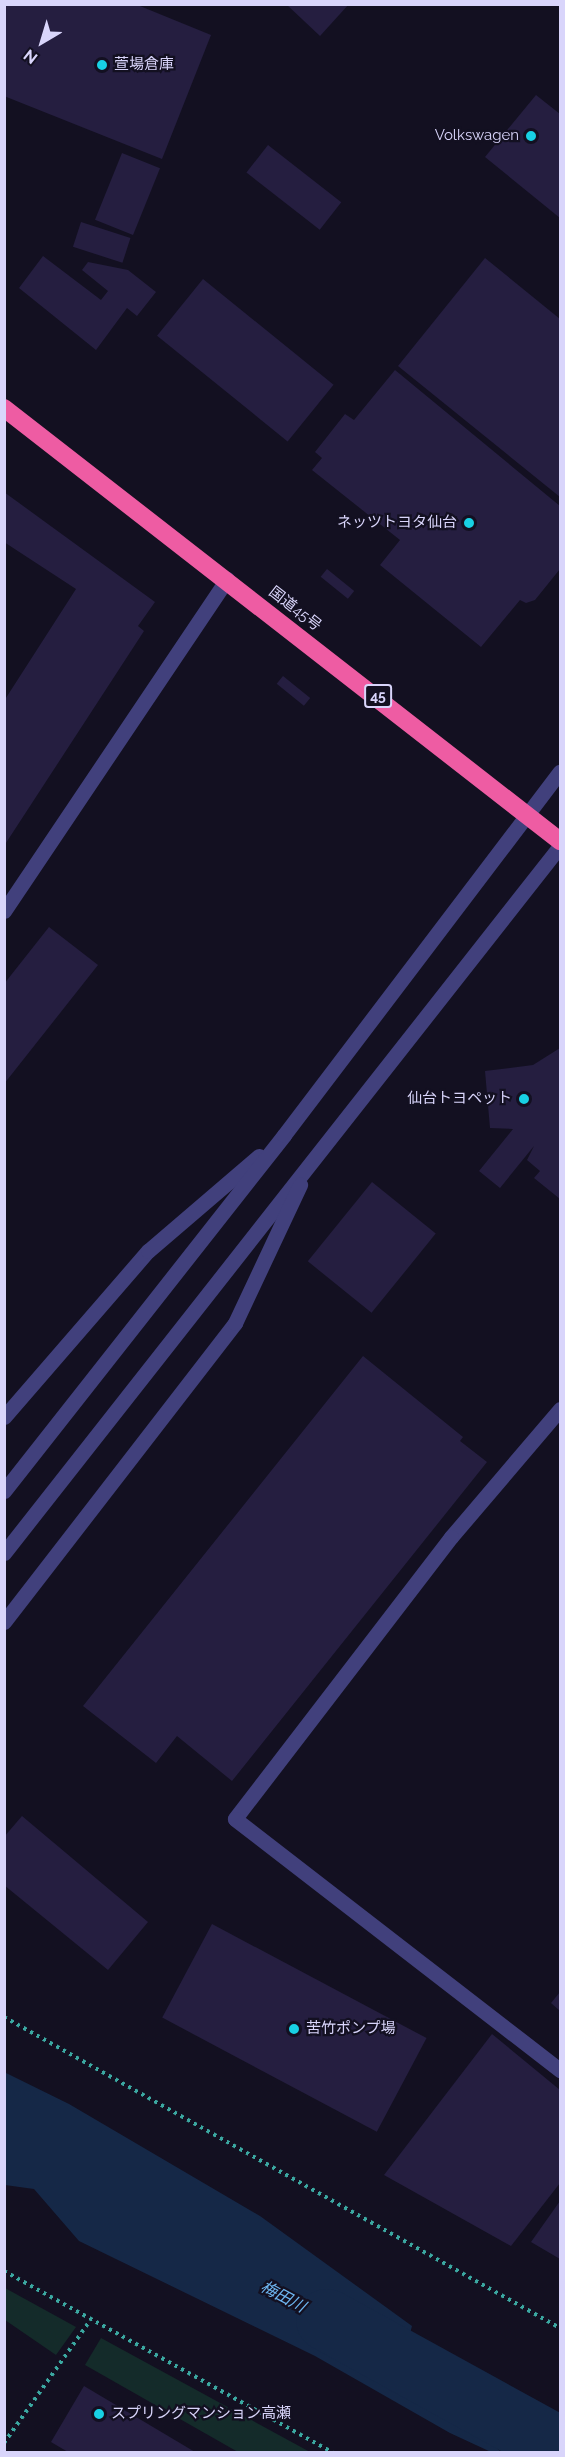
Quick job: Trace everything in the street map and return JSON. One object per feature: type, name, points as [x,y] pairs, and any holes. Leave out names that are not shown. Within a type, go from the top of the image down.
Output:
[{"type":"highway","name":"国道45号","points":[[4,408],[227,579],[561,841]]},
{"type":"street","points":[[4,911],[227,579]]},
{"type":"street","points":[[4,1491],[284,1135],[561,772]]},
{"type":"street","points":[[4,1552],[561,846]]},
{"type":"street","points":[[4,1417],[148,1251],[284,1135]]},
{"type":"street","points":[[4,1622],[235,1323],[312,1161]]},
{"type":"street","points":[[561,1409],[451,1537],[235,1819],[561,2070]]},
{"type":"path","points":[[4,2017],[561,2328]]},
{"type":"path","points":[[4,2271],[332,2452]]},
{"type":"path","points":[[4,2443],[91,2319]]},
{"type":"green space","points":[[5,2288],[76,2327],[56,2355],[5,2320]]},
{"type":"green space","points":[[101,2338],[310,2452],[238,2452],[85,2365]]},
{"type":"water","points":[[4,2072],[69,2104],[260,2216],[412,2326],[402,2364],[460,2368],[560,2419],[560,2452],[535,2452],[460,2394],[449,2401],[501,2452],[491,2452],[450,2433],[315,2356],[79,2241],[34,2189],[5,2185]]},
{"type":"building","name":"萱場倉庫","points":[[4,4],[135,4],[211,35],[162,159],[4,96]]},
{"type":"building","points":[[286,4],[349,4],[320,36]]},
{"type":"building","name":"Volkswagen","points":[[536,95],[560,114],[560,218],[485,157]]},
{"type":"building","points":[[268,145],[341,202],[320,230],[246,173]]},
{"type":"building","points":[[122,153],[160,168],[133,235],[95,220]]},
{"type":"building","points":[[81,222],[130,238],[122,263],[73,247]]},
{"type":"building","points":[[43,256],[101,300],[108,291],[82,270],[88,262],[128,270],[156,292],[137,316],[127,308],[96,350],[19,288]]},
{"type":"building","points":[[485,258],[560,319],[560,497],[398,366]]},
{"type":"building","points":[[203,279],[334,385],[288,441],[157,336]]},
{"type":"building","name":"ネッツトヨタ仙台","points":[[395,370],[560,506],[560,569],[535,600],[526,603],[520,600],[481,647],[380,565],[400,540],[312,470],[322,458],[315,452],[345,414],[354,420]]},
{"type":"building","points":[[4,492],[155,602],[138,626],[144,631],[4,846],[4,701],[76,589],[4,542]]},
{"type":"building","points":[[327,569],[354,591],[348,599],[321,577]]},
{"type":"building","points":[[283,676],[310,698],[304,706],[277,684]]},
{"type":"building","points":[[49,927],[98,965],[4,1084],[4,984]]},
{"type":"building","name":"仙台トヨペット","points":[[560,1048],[560,1199],[534,1178],[540,1171],[527,1160],[534,1146],[500,1188],[479,1171],[513,1129],[490,1128],[485,1071],[533,1065]]},
{"type":"building","points":[[372,1182],[436,1234],[372,1313],[308,1261]]},
{"type":"building","points":[[363,1356],[463,1437],[460,1441],[487,1462],[232,1781],[177,1736],[156,1763],[83,1706]]},
{"type":"building","points":[[22,1816],[148,1922],[108,1970],[4,1885],[4,1837]]},
{"type":"building","name":"苦竹ポンプ場","points":[[212,1924],[427,2038],[377,2132],[162,2018]]},
{"type":"building","points":[[560,1992],[560,2011],[551,2003]]},
{"type":"building","points":[[492,2034],[560,2090],[560,2183],[511,2246],[384,2175]]},
{"type":"building","points":[[560,2201],[560,2259],[531,2242]]},
{"type":"building","name":"スプリングマンション高瀬","points":[[84,2386],[195,2452],[68,2452],[51,2442]]},
{"type":"waterway","name":"梅田川","points":[[327,2320],[560,2448]]},
{"type":"place","name":"萱場倉庫","points":[[102,65]]},
{"type":"place","name":"Volkswagen","points":[[531,136]]},
{"type":"place","name":"ネッツトヨタ仙台","points":[[469,523]]},
{"type":"place","name":"仙台トヨペット","points":[[524,1099]]},
{"type":"place","name":"苦竹ポンプ場","points":[[294,2029]]},
{"type":"place","name":"スプリングマンション高瀬","points":[[99,2414]]}]
